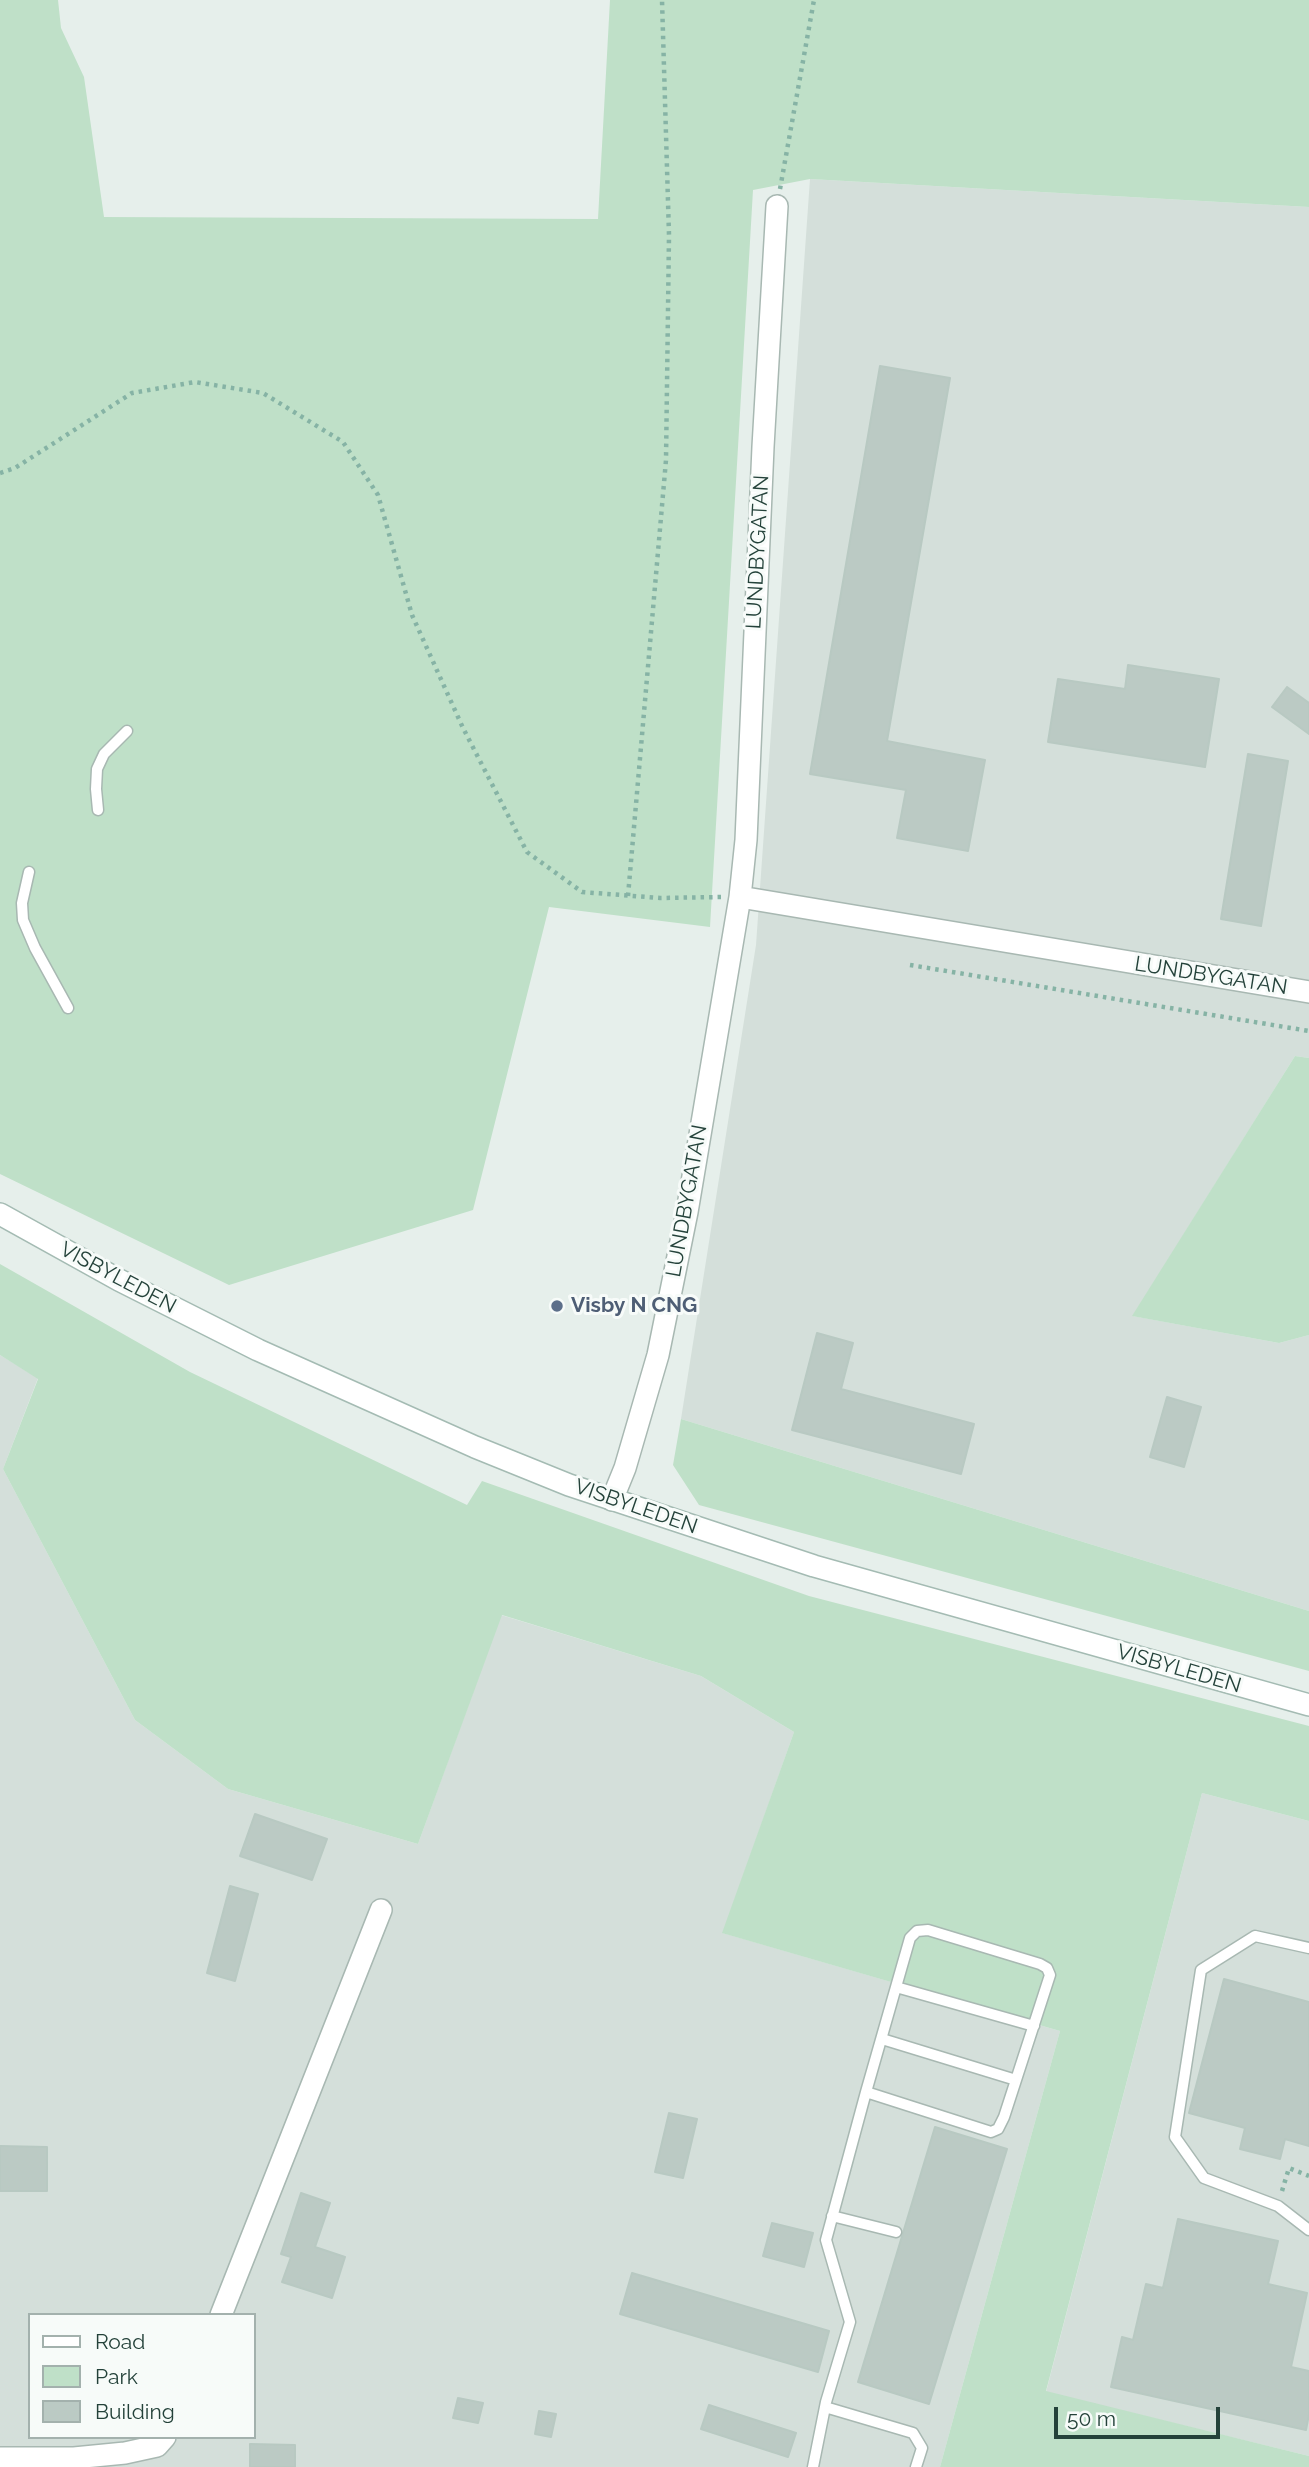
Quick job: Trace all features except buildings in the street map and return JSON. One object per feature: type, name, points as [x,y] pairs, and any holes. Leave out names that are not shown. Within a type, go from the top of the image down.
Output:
[{"type":"street","name":"LUNDBYGATAN","points":[[612,1500],[625,1468],[658,1355],[687,1212],[740,897],[746,840],[777,206]]},
{"type":"street","name":"LUNDBYGATAN","points":[[740,897],[1309,992]]},
{"type":"street","name":"VISBYLEDEN","points":[[0,1214],[119,1280],[258,1350],[475,1447],[612,1500],[926,1599],[1309,1705]]},
{"type":"street","points":[[221,2313],[381,1910]]},
{"type":"street","points":[[0,2458],[74,2458],[125,2453],[157,2446],[162,2439]]},
{"type":"lane","points":[[99,810],[97,769],[104,754],[127,731]]},
{"type":"lane","points":[[29,872],[22,902],[23,920],[68,1008]]},
{"type":"lane","points":[[818,2466],[825,2407],[850,2322],[826,2240],[866,2092],[910,1938],[917,1931],[928,1930],[1047,1968],[1050,1975],[998,2129],[991,2132],[866,2092]]},
{"type":"lane","points":[[1309,1948],[1255,1936],[1200,1970],[1175,2137],[1204,2178],[1278,2206],[1309,2230]]},
{"type":"lane","points":[[896,1987],[1034,2026]]},
{"type":"lane","points":[[882,2039],[1016,2080]]},
{"type":"lane","points":[[832,2216],[896,2232]]},
{"type":"lane","points":[[825,2407],[913,2433],[922,2448],[916,2467]]},
{"type":"path","points":[[628,896],[666,460],[669,235],[662,0]]},
{"type":"path","points":[[777,206],[814,0]]},
{"type":"path","points":[[0,473],[15,468],[132,393],[195,382],[263,393],[343,442],[378,495],[412,615],[463,728],[527,852],[582,892],[660,898],[740,897]]},
{"type":"path","points":[[910,965],[1309,1031]]},
{"type":"path","points":[[1278,2206],[1289,2168],[1309,2176]]},
{"type":"shaded area","points":[[810,179],[1309,207],[1309,1058],[1295,1056],[1133,1316],[1279,1343],[1309,1335],[1309,1611],[681,1419],[756,945]]},
{"type":"shaded area","points":[[0,1355],[38,1378],[3,1469],[135,1720],[228,1789],[418,1844],[501,1615],[701,1676],[794,1732],[723,1933],[1060,2031],[940,2467],[0,2467]]},
{"type":"shaded area","points":[[1202,1793],[1309,1821],[1309,2456],[1046,2392]]},
{"type":"green space","points":[[0,0],[58,0],[61,28],[84,77],[104,217],[598,219],[610,0],[1309,0],[1309,207],[810,179],[753,190],[710,927],[549,907],[473,1210],[229,1285],[0,1174]]},
{"type":"green space","points":[[1295,1056],[1309,1058],[1309,1335],[1279,1343],[1132,1316]]},
{"type":"green space","points":[[0,1264],[190,1372],[467,1505],[482,1481],[809,1596],[1309,1726],[1309,1821],[1202,1793],[1046,2391],[1309,2456],[1309,2467],[940,2467],[1060,2031],[722,1933],[794,1732],[701,1676],[502,1615],[418,1844],[228,1789],[135,1720],[3,1469],[38,1379],[0,1355]]},
{"type":"green space","points":[[681,1419],[1309,1611],[1309,1671],[699,1505],[673,1465]]},
{"type":"place","name":"Visby N CNG","points":[[557,1306]]}]
